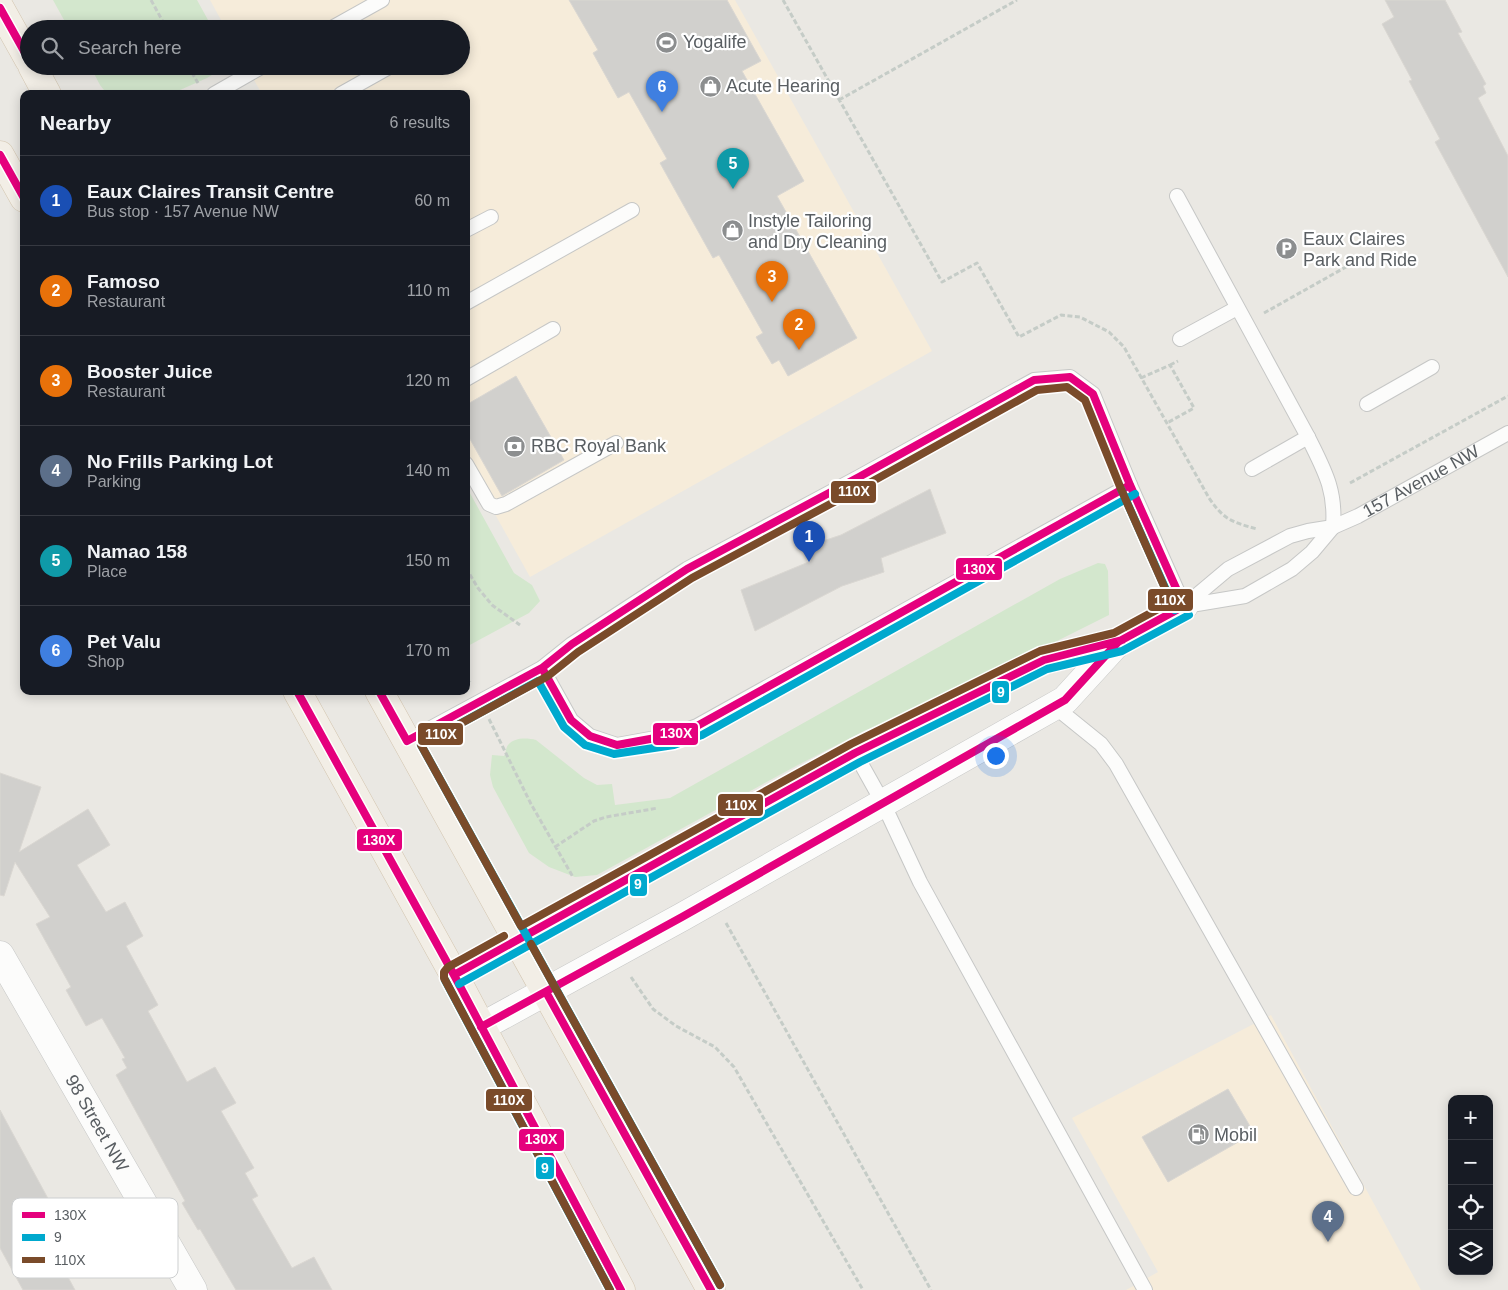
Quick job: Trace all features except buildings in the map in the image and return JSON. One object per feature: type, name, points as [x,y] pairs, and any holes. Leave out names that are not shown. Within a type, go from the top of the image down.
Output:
[{"type":"main road","points":[[0,8],[20,44]]},
{"type":"main road","points":[[37,75],[45,90]]},
{"type":"main road","points":[[0,156],[20,191]]},
{"type":"main road","points":[[298,695],[454,975],[621,1290]]},
{"type":"main road","points":[[381,695],[711,1290]]},
{"type":"street","name":"157 Avenue NW","points":[[454,975],[855,753],[1044,660],[1118,642],[1184,606]]},
{"type":"street","name":"157 Avenue NW","points":[[481,1027],[1065,700],[1118,642]]},
{"type":"street","name":"98 Street NW","points":[[0,955],[140,1198]]},
{"type":"street","name":"98 Street NW","points":[[178,1264],[193,1290]]},
{"type":"lane","points":[[346,20],[382,0]]},
{"type":"lane","points":[[221,90],[247,75]]},
{"type":"lane","points":[[348,90],[375,75]]},
{"type":"lane","points":[[1177,196],[1328,478],[1334,510],[1333,527]]},
{"type":"lane","points":[[470,301],[632,210]]},
{"type":"lane","points":[[470,228],[491,216]]},
{"type":"lane","points":[[1180,340],[1237,308]]},
{"type":"lane","points":[[470,377],[553,328]]},
{"type":"lane","points":[[1367,404],[1432,367]]},
{"type":"lane","points":[[407,741],[542,668],[572,644],[672,578],[1034,380],[1070,377],[1093,394],[1130,485],[1184,606]]},
{"type":"lane","name":"157 Avenue NW","points":[[1184,606],[1228,569],[1290,536],[1333,527],[1358,516],[1508,433]]},
{"type":"lane","points":[[1252,469],[1308,438]]},
{"type":"lane","points":[[470,471],[489,504],[496,507],[506,504],[616,443]]},
{"type":"lane","points":[[542,668],[571,720],[590,736],[617,744],[672,735],[697,726],[1130,485]]},
{"type":"lane","name":"157 Avenue NW","points":[[1184,606],[1245,596],[1292,569],[1312,552],[1333,527]]},
{"type":"lane","points":[[1054,706],[1101,744],[1116,764],[1356,1188]]},
{"type":"lane","points":[[855,753],[884,803],[920,882],[1145,1290]]},
{"type":"path","points":[[151,0],[162,20]]},
{"type":"path","points":[[784,0],[942,282],[976,263],[1018,337],[1061,315],[1080,317],[1109,332],[1124,347],[1209,498],[1220,514],[1238,523],[1264,532]]},
{"type":"path","points":[[839,100],[1017,0]]},
{"type":"path","points":[[193,75],[195,79]]},
{"type":"path","points":[[1246,323],[1369,254]]},
{"type":"path","points":[[1141,378],[1182,358]]},
{"type":"path","points":[[1167,423],[1194,408],[1170,365]]},
{"type":"path","points":[[1332,493],[1508,396]]},
{"type":"path","points":[[470,575],[492,605],[520,625]]},
{"type":"path","points":[[501,742],[531,804],[570,872]]},
{"type":"path","points":[[555,846],[594,821],[606,817],[658,808]]},
{"type":"path","points":[[725,920],[931,1290]]},
{"type":"path","points":[[627,971],[653,1009],[676,1026],[715,1047],[734,1067],[863,1290]]},
{"type":"shaded area","points":[[210,0],[735,0],[932,351],[530,577],[470,469],[470,90],[260,90],[251,75],[470,75],[470,20],[221,20]]},
{"type":"shaded area","points":[[1271,1015],[1421,1290],[1126,1290],[1158,1272],[1072,1118]]},
{"type":"green space","points":[[53,0],[197,0],[208,20],[64,20]]},
{"type":"green space","points":[[95,75],[212,75],[180,90],[104,90]]},
{"type":"green space","points":[[470,493],[514,573],[532,585],[540,601],[529,613],[470,645]]},
{"type":"green space","points":[[1098,563],[1105,564],[1108,571],[1109,615],[919,710],[866,730],[796,766],[597,875],[575,877],[549,867],[529,853],[493,787],[490,775],[492,755],[504,756],[507,746],[511,742],[518,739],[529,739],[536,740],[584,778],[597,785],[612,784],[615,805],[670,798],[1060,579]]},
{"type":"transit line","name":"130X","points":[[0,8],[20,44]]},
{"type":"transit line","name":"130X","points":[[0,155],[20,191]]},
{"type":"transit line","name":"130X","points":[[381,695],[407,741],[542,668],[572,644],[687,569],[1034,380],[1070,377],[1093,394],[1130,485],[1184,606]]},
{"type":"transit line","name":"110X","points":[[1067,387],[1085,400],[1121,489],[1171,602],[1114,633],[1040,651],[851,744],[521,926],[421,745],[548,676],[578,652],[692,578],[864,486],[1037,390],[1067,387]]},
{"type":"transit line","name":"130X","points":[[542,668],[571,720],[590,736],[617,745],[672,735],[697,726],[1130,485]]},
{"type":"transit line","name":"9","points":[[1121,489],[1175,610]]},
{"type":"transit line","name":"9","points":[[720,1285],[421,745],[538,681],[564,727],[585,745],[614,754],[674,745],[702,735],[1135,494]]},
{"type":"transit line","name":"130X","points":[[481,1027],[682,917],[1065,700],[1118,642],[1184,606]]},
{"type":"transit line","name":"9","points":[[459,984],[860,762],[1047,669],[1122,651],[1189,615]]},
{"type":"transit line","name":"130X","points":[[454,975],[855,753],[1044,660],[1122,640]]},
{"type":"transit line","name":"130X","points":[[299,695],[454,975],[621,1290]]},
{"type":"transit line","name":"110X","points":[[504,936],[448,967],[444,972],[444,978],[610,1290]]},
{"type":"transit line","name":"110X","points":[[531,944],[720,1285]]},
{"type":"transit line","name":"9","points":[[445,980],[610,1290]]},
{"type":"transit line","name":"130X","points":[[546,992],[711,1290]]},
{"type":"place","name":"Yogalife","points":[[667,42]]},
{"type":"place","name":"Acute Hearing","points":[[710,86]]},
{"type":"place","name":"Pet Valu","points":[[662,112]]},
{"type":"place","name":"Namao 158","points":[[733,189]]},
{"type":"place","name":"Instyle Tailoring and Dry Cleaning","points":[[732,231]]},
{"type":"place","name":"Eaux Claires Park and Ride","points":[[1287,249]]},
{"type":"place","name":"Booster Juice","points":[[772,302]]},
{"type":"place","name":"Famoso","points":[[799,350]]},
{"type":"place","name":"RBC Royal Bank","points":[[515,446]]},
{"type":"place","name":"Eaux Claires Transit Centre","points":[[809,562]]},
{"type":"place","name":"Mobil","points":[[1198,1135]]},
{"type":"place","name":"No Frills Parking Lot","points":[[1328,1242]]}]
